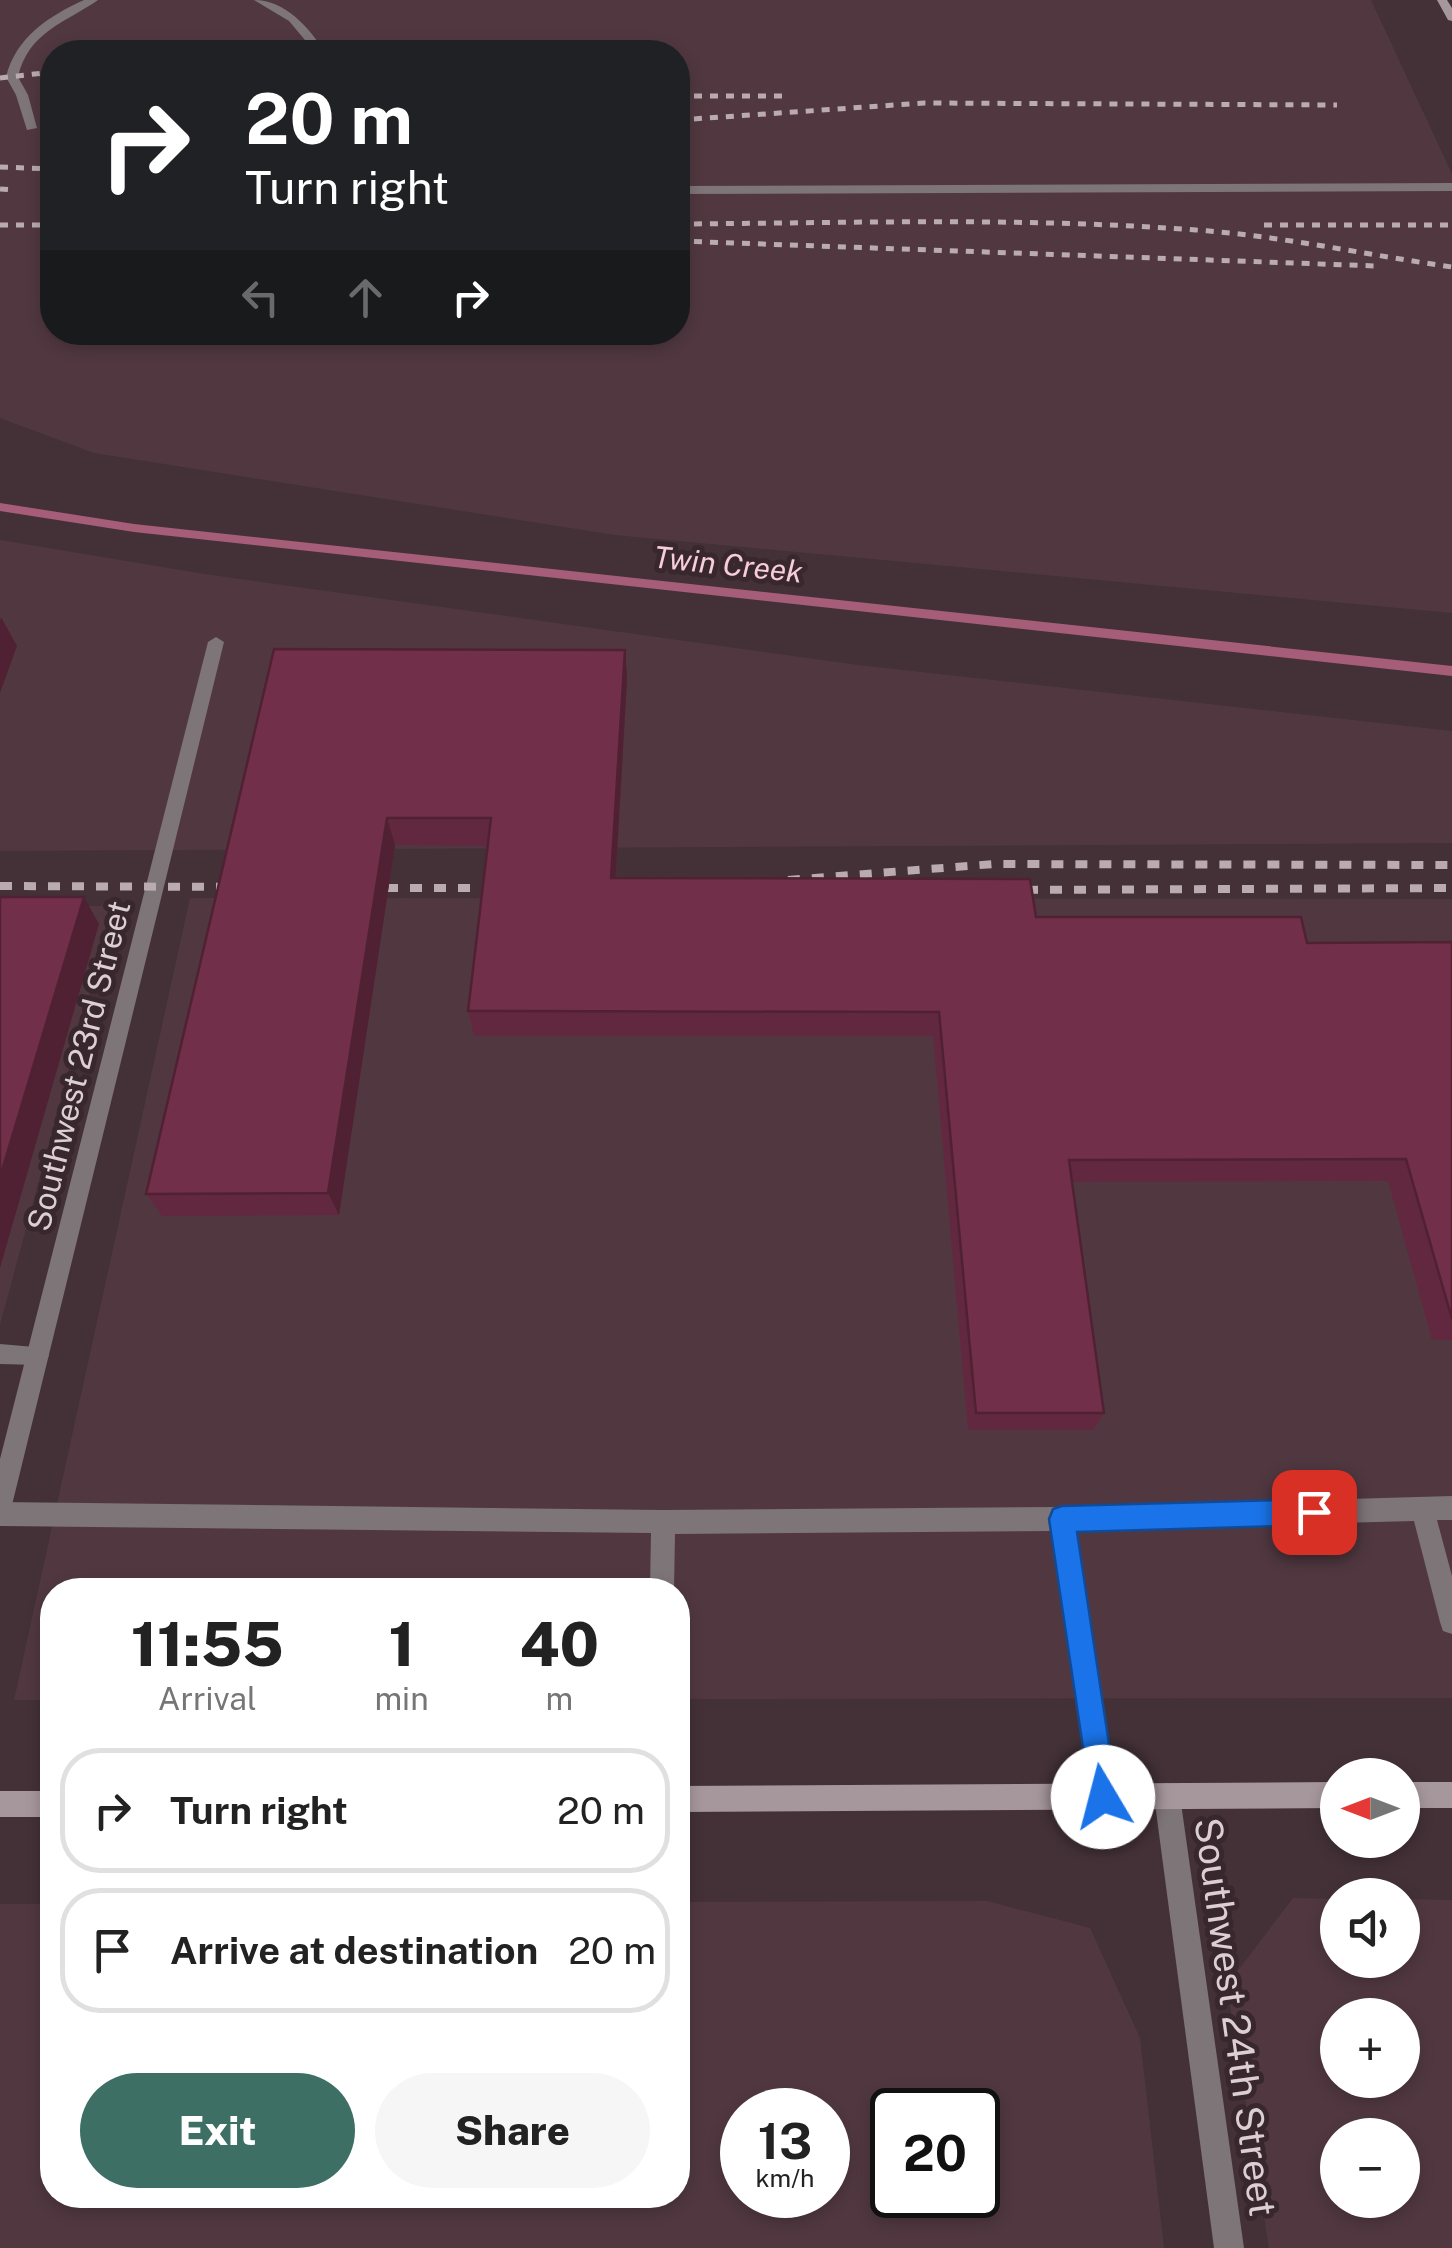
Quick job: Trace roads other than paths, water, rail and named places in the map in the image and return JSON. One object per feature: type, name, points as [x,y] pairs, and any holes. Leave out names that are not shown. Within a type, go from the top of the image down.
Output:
[{"type":"main road","points":[[1442,0],[1452,18]]},
{"type":"main road","points":[[1420,1795],[1452,1795]]},
{"type":"main road","points":[[690,1799],[1320,1796]]},
{"type":"main road","points":[[0,1804],[40,1804]]},
{"type":"street","points":[[30,128],[22,95],[12,76],[16,60],[38,32],[93,0]]},
{"type":"street","points":[[259,0],[293,19],[310,40]]},
{"type":"street","points":[[690,190],[1452,187]]},
{"type":"street","name":"Southwest 23rd Street","points":[[0,1504],[216,642]]},
{"type":"street","points":[[0,1354],[38,1355]]},
{"type":"street","points":[[0,1514],[664,1522],[1062,1519],[1452,1508]]},
{"type":"street","points":[[1423,1509],[1452,1622]]},
{"type":"street","points":[[1062,1519],[1103,1797]]},
{"type":"street","points":[[662,1578],[664,1522]]},
{"type":"street","name":"Southwest 24th Street","points":[[1167,1796],[1229,2248]]},
{"type":"waterway","name":"Twin Creek","points":[[0,507],[134,528],[1452,671]]},
{"type":"railway","points":[[0,78],[40,73]]},
{"type":"railway","points":[[690,96],[782,96]]},
{"type":"railway","points":[[690,119],[924,103],[1337,105]]},
{"type":"railway","points":[[0,167],[40,169]]},
{"type":"railway","points":[[0,189],[13,190]]},
{"type":"railway","points":[[690,224],[937,222],[1131,226],[1260,237],[1452,267]]},
{"type":"railway","points":[[0,225],[40,225]]},
{"type":"railway","points":[[1264,225],[1449,225]]},
{"type":"railway","points":[[690,241],[1377,266]]},
{"type":"railway","points":[[788,880],[994,864],[1452,865]]},
{"type":"railway","points":[[0,886],[247,887]]},
{"type":"railway","points":[[362,888],[512,888]]},
{"type":"railway","points":[[1002,890],[1452,888]]}]
